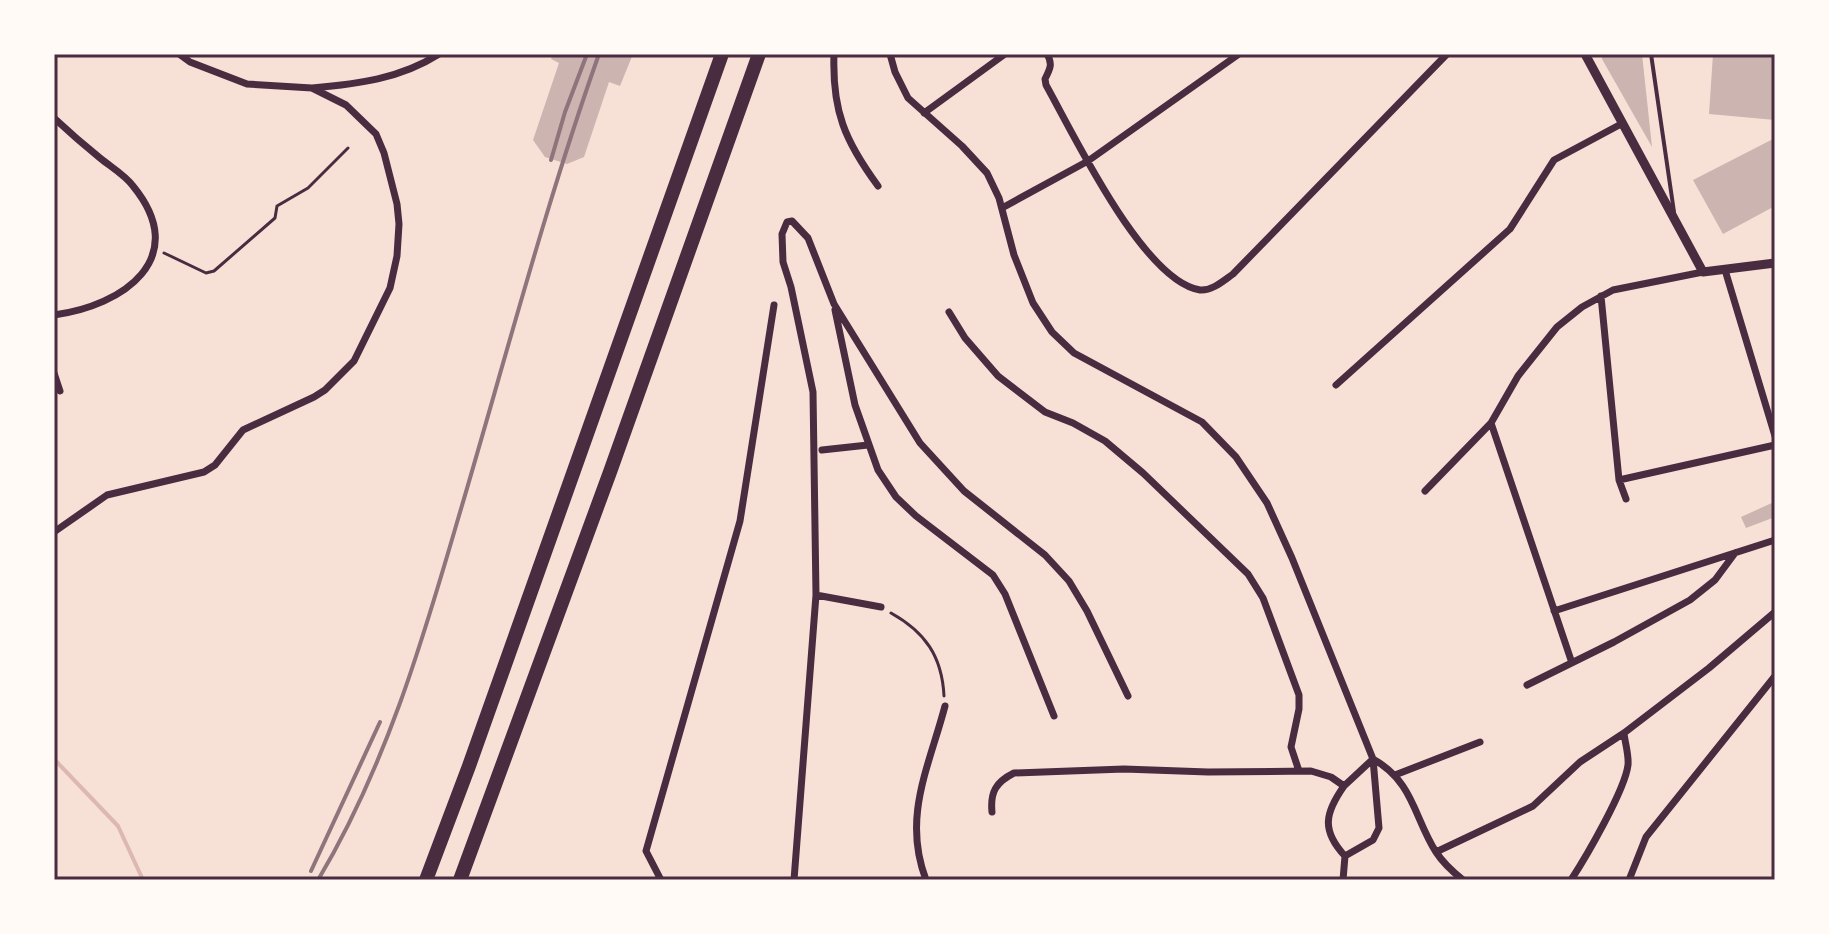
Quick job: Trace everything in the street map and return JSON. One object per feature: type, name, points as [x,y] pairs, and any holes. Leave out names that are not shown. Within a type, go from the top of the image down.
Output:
[{"type":"highway","points":[[426,880],[722,54]]},
{"type":"highway","points":[[460,880],[759,54]]},
{"type":"street","points":[[179,54],[190,62],[247,84],[312,88],[387,78],[424,64],[439,54]]},
{"type":"street","points":[[834,54],[838,116],[848,141],[878,186]]},
{"type":"street","points":[[890,54],[908,98],[975,159],[994,186],[1018,267],[1033,303],[1052,332],[1074,353],[1202,422],[1236,457],[1267,503],[1373,759],[1379,828],[1373,840],[1345,856]]},
{"type":"street","points":[[924,113],[1005,54]]},
{"type":"street","points":[[1047,54],[1051,67],[1045,79],[1046,85],[1125,222],[1161,267],[1187,286],[1203,291],[1233,274],[1443,55]]},
{"type":"street","points":[[1002,208],[1088,161],[1239,54]]},
{"type":"street","points":[[1585,54],[1703,272]]},
{"type":"street","points":[[54,532],[107,495],[204,472],[215,465],[243,430],[314,397],[354,361],[390,288],[398,246],[397,204],[376,134],[346,105],[312,88]]},
{"type":"street","points":[[54,118],[134,186],[156,229],[154,248],[136,283],[83,311],[54,315]]},
{"type":"street","points":[[1336,385],[1510,229],[1554,160],[1623,123]]},
{"type":"street","points":[[794,880],[816,595],[813,392],[783,262],[782,234],[787,222],[792,221],[803,230],[815,251],[834,304],[855,405],[878,470],[896,497],[916,516],[993,575],[1005,594],[1054,716]]},
{"type":"street","points":[[1425,491],[1491,423],[1539,346],[1557,327],[1601,296],[1613,290],[1703,272],[1775,263]]},
{"type":"street","points":[[1725,270],[1775,436]]},
{"type":"street","points":[[1601,296],[1619,480],[1626,499]]},
{"type":"street","points":[[834,304],[920,443],[964,491],[1045,555],[1069,581],[1128,696]]},
{"type":"street","points":[[661,880],[646,851],[740,521],[774,305]]},
{"type":"street","points":[[949,312],[965,338],[998,376],[1045,412],[1105,441],[1143,473],[1248,574],[1263,598],[1299,695],[1291,747],[1299,771]]},
{"type":"street","points":[[54,373],[60,391]]},
{"type":"street","points":[[1491,423],[1572,663]]},
{"type":"street","points":[[822,450],[868,445]]},
{"type":"street","points":[[1619,480],[1775,445]]},
{"type":"street","points":[[1554,611],[1775,540]]},
{"type":"street","points":[[1527,685],[1690,600],[1715,580],[1735,553]]},
{"type":"street","points":[[816,595],[881,607]]},
{"type":"street","points":[[1436,852],[1533,806],[1580,762],[1624,733],[1709,668],[1775,612]]},
{"type":"street","points":[[1629,880],[1646,837],[1775,676]]},
{"type":"street","points":[[926,880],[918,859],[915,816],[945,706]]},
{"type":"street","points":[[1571,880],[1624,777],[1628,765],[1624,733]]},
{"type":"street","points":[[1395,775],[1480,742]]},
{"type":"street","points":[[1373,759],[1404,786],[1436,852],[1463,880]]},
{"type":"street","points":[[1343,880],[1345,856],[1331,838],[1328,823],[1331,807],[1344,786],[1373,759]]},
{"type":"street","points":[[992,812],[991,797],[995,787],[1014,773],[1124,769],[1299,771],[1322,773],[1344,786]]},
{"type":"lane","points":[[1593,54],[1594,70]]},
{"type":"lane","points":[[1651,54],[1674,215]]},
{"type":"path","points":[[154,248],[206,273],[214,271],[275,218],[277,206],[308,188],[348,148]]},
{"type":"path","points":[[881,607],[913,625],[928,642],[943,679],[945,706]]},
{"type":"building","points":[[553,54],[633,54],[620,86],[609,82],[584,157],[567,164],[545,157],[533,140],[559,63],[551,59]]},
{"type":"building","points":[[1602,54],[1642,54],[1652,147],[1602,59]]},
{"type":"building","points":[[1713,54],[1775,54],[1775,120],[1709,114]]},
{"type":"building","points":[[1775,138],[1775,206],[1723,234],[1693,180]]},
{"type":"building","points":[[1774,502],[1775,517],[1746,528],[1741,517]]},
{"type":"waterway","points":[[54,759],[118,826],[143,880]]},
{"type":"railway","points":[[551,160],[587,54]]},
{"type":"railway","points":[[318,880],[363,794],[416,658],[543,227],[599,54]]},
{"type":"railway","points":[[311,871],[380,722]]}]
